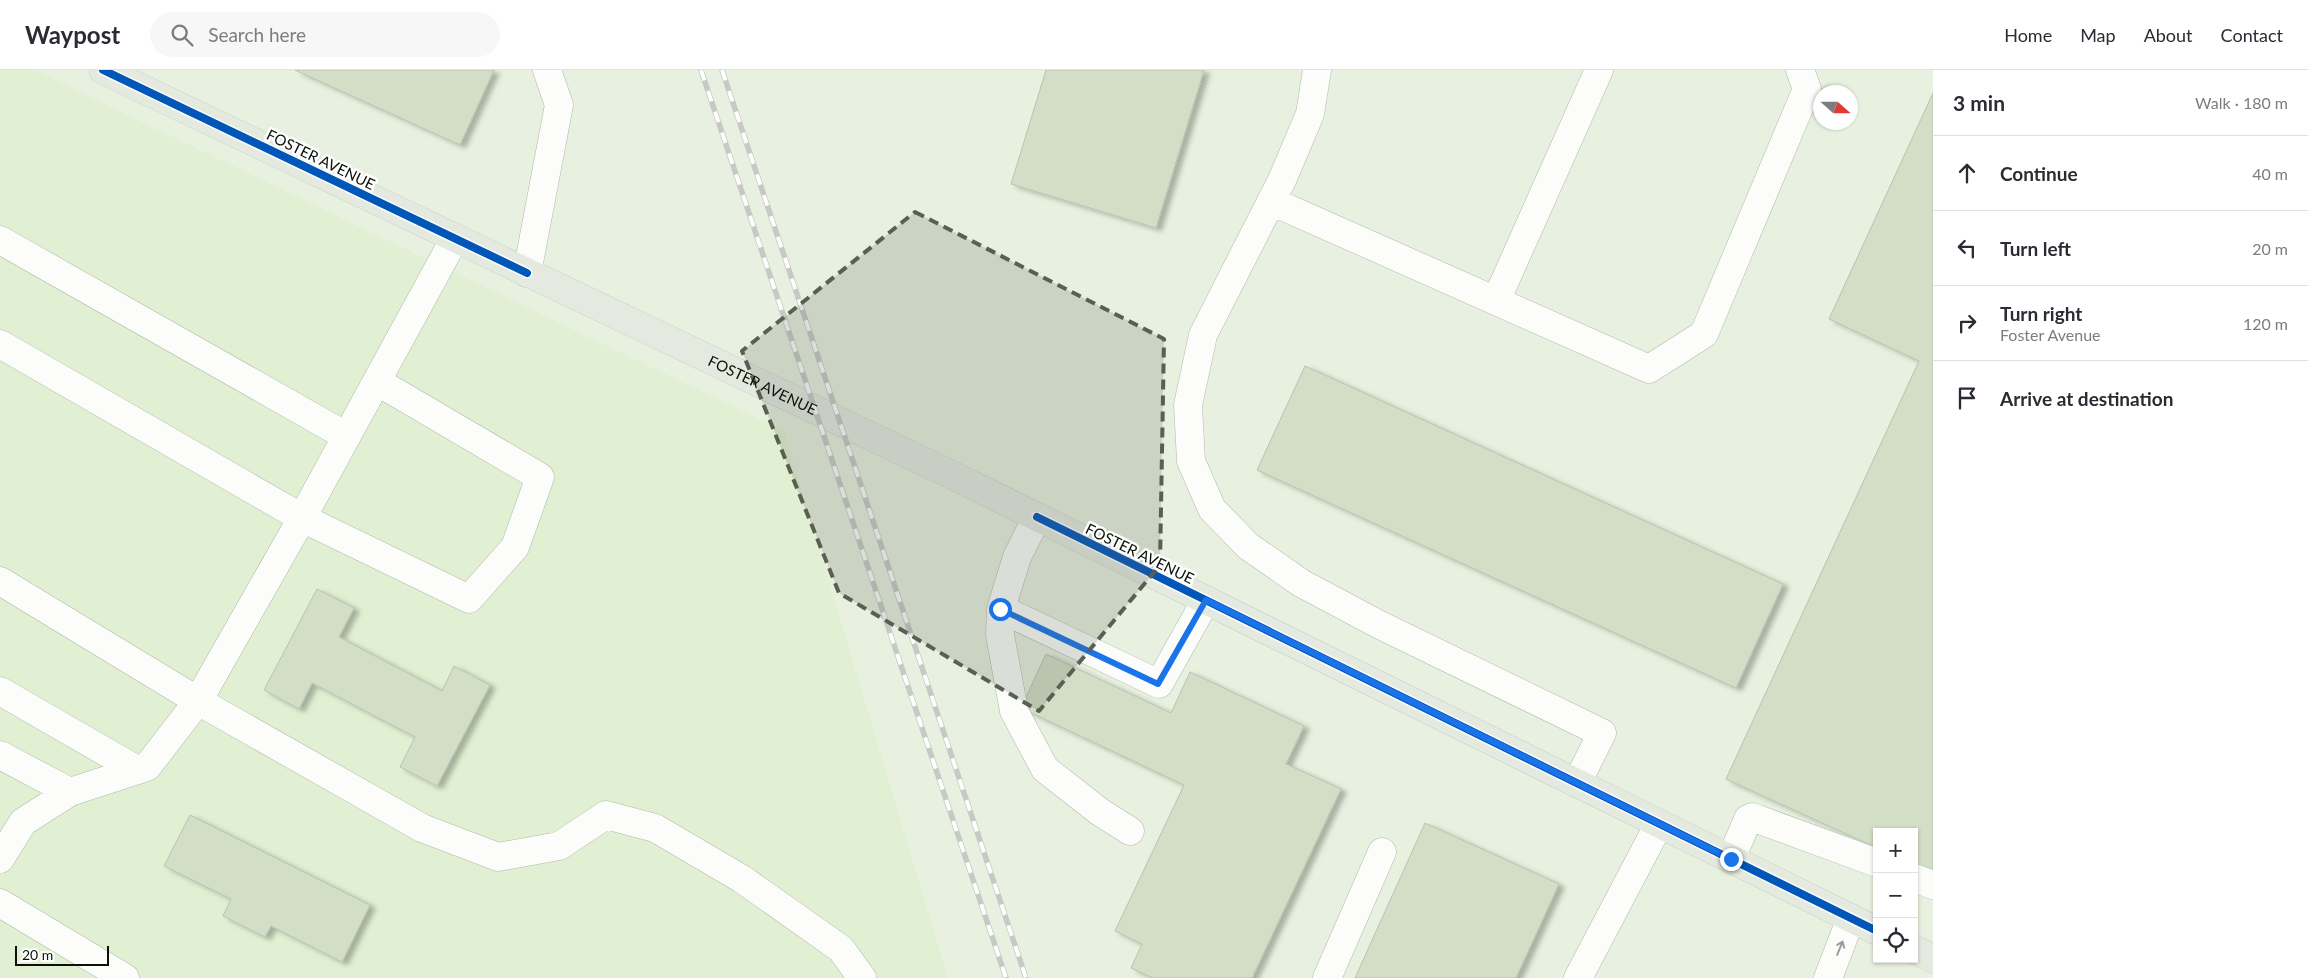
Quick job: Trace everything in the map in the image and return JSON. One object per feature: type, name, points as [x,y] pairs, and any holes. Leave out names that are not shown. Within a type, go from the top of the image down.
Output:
[{"type":"main road","name":"FOSTER AVENUE","points":[[103,70],[1206,600],[1873,929]]},
{"type":"main road","points":[[1918,952],[1933,959]]},
{"type":"lane","points":[[527,273],[559,105],[547,70]]},
{"type":"lane","points":[[1317,70],[1310,114],[1271,201],[1203,334],[1188,405],[1191,461],[1212,510],[1248,546],[1301,583],[1378,624],[1602,733],[1577,783]]},
{"type":"lane","points":[[1496,301],[1599,70]]},
{"type":"lane","points":[[1271,201],[1649,369],[1704,334],[1807,89],[1800,70]]},
{"type":"lane","points":[[0,860],[23,822],[70,792],[147,767],[198,701],[378,382],[402,332],[455,238]]},
{"type":"lane","points":[[0,240],[346,436]]},
{"type":"lane","points":[[0,344],[302,518],[469,599],[515,547],[540,478],[378,382]]},
{"type":"lane","points":[[1037,518],[1017,557],[1000,609],[1000,635],[1014,711],[1045,769],[1100,812],[1130,831]]},
{"type":"lane","points":[[0,581],[198,701],[422,828],[498,857],[559,846],[606,815],[655,828],[742,879],[842,949],[862,978]]},
{"type":"lane","points":[[1000,609],[1158,684],[1206,600]]},
{"type":"lane","points":[[0,691],[137,770]]},
{"type":"lane","points":[[0,755],[70,792]]},
{"type":"lane","points":[[1731,859],[1748,819],[1752,817],[1873,862]]},
{"type":"lane","points":[[1578,978],[1659,824]]},
{"type":"lane","points":[[1327,978],[1382,852]]},
{"type":"lane","points":[[1918,879],[1933,885]]},
{"type":"lane","points":[[0,903],[125,978]]},
{"type":"lane","points":[[1828,978],[1851,918]]},
{"type":"highlighted area","points":[[915,212],[1164,339],[1160,565],[1039,711],[839,593],[742,351]]},
{"type":"shaded area","points":[[0,70],[34,70],[784,431],[948,978],[0,978]]},
{"type":"building","points":[[295,70],[494,70],[460,145]]},
{"type":"building","points":[[1046,70],[1204,70],[1156,228],[1011,184]]},
{"type":"building","points":[[1933,93],[1933,874],[1918,868],[1918,828],[1873,828],[1873,846],[1726,779],[1919,361],[1829,319]]},
{"type":"building","points":[[1305,366],[1783,584],[1736,688],[1257,470]]},
{"type":"building","points":[[317,589],[354,608],[339,637],[442,691],[454,666],[490,685],[437,786],[400,767],[415,737],[312,683],[299,709],[264,690]]},
{"type":"building","points":[[1046,654],[1171,713],[1190,672],[1304,726],[1286,764],[1341,789],[1252,978],[1153,978],[1131,968],[1142,944],[1115,931],[1184,785],[1021,708]]},
{"type":"building","points":[[190,815],[370,905],[342,962],[271,926],[265,937],[223,916],[231,899],[164,866]]},
{"type":"building","points":[[1425,823],[1559,884],[1516,978],[1355,978]]},
{"type":"railway","points":[[701,70],[1006,978]]},
{"type":"railway","points":[[722,70],[1026,978]]},
{"type":"cycle path","points":[[103,70],[527,273]]},
{"type":"cycle path","points":[[1037,517],[1873,929]]},
{"type":"route","points":[[1000,609],[1158,684],[1206,600],[1731,859]]}]
